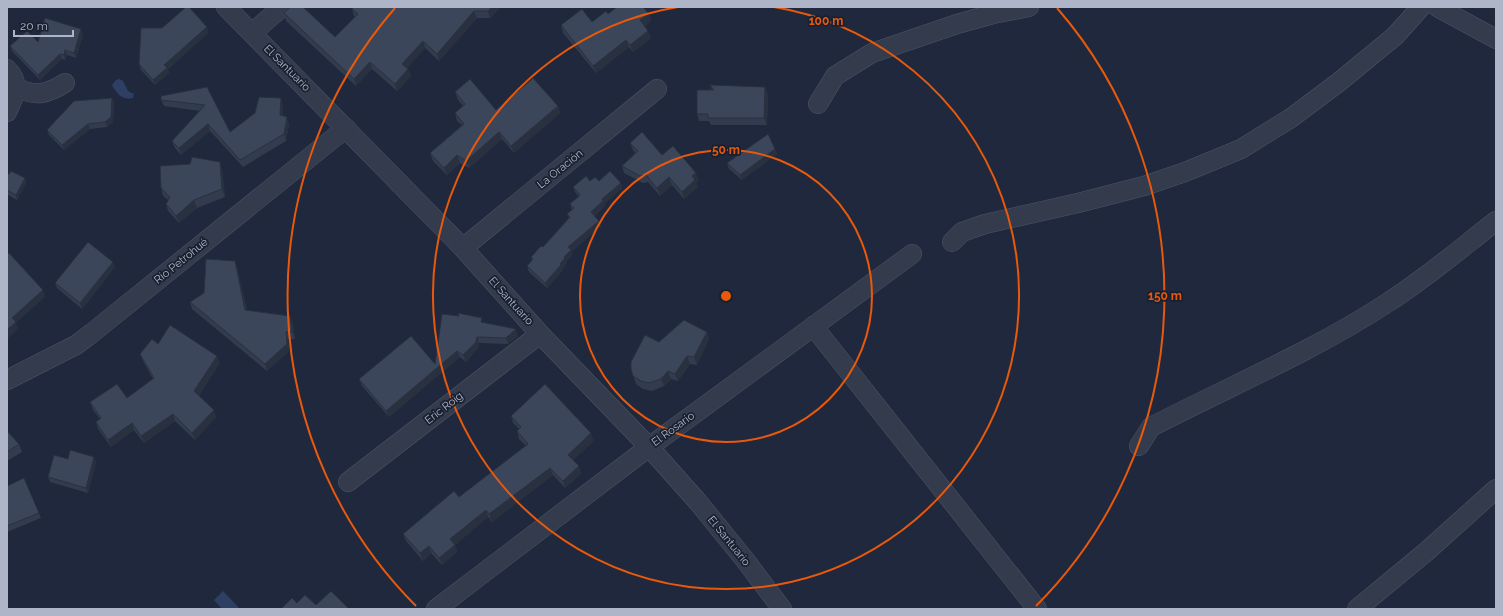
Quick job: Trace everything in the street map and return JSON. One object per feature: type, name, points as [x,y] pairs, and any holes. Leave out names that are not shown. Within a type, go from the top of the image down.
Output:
[{"type":"street","name":"El Santuario","points":[[226,7],[463,248],[540,334],[649,447],[698,502],[782,609]]},
{"type":"street","points":[[252,33],[282,7]]},
{"type":"street","points":[[818,104],[835,76],[872,53],[957,24],[993,14],[1029,7]]},
{"type":"street","points":[[952,242],[962,232],[985,224],[1144,186],[1185,172],[1241,149],[1291,118],[1340,82],[1396,36],[1421,7]]},
{"type":"street","points":[[1449,10],[1496,39]]},
{"type":"street","points":[[7,69],[13,75],[17,88],[7,112]]},
{"type":"street","points":[[17,88],[29,94],[37,94],[52,91],[66,83]]},
{"type":"street","name":"La Oración","points":[[463,248],[657,89]]},
{"type":"street","name":"Río Petrohué","points":[[7,380],[76,345],[346,128]]},
{"type":"street","points":[[1139,446],[1151,427],[1303,351],[1386,304],[1422,279],[1496,221]]},
{"type":"street","name":"El Rosario","points":[[436,609],[649,447],[912,254]]},
{"type":"street","points":[[813,326],[1037,609]]},
{"type":"street","name":"Eric Roig","points":[[348,482],[540,334]]},
{"type":"street","points":[[1357,609],[1427,551],[1496,489]]},
{"type":"water","points":[[119,79],[123,81],[128,91],[134,94],[133,98],[129,99],[120,96],[116,91],[112,85]]},
{"type":"water","points":[[223,591],[240,609],[222,609],[214,600]]},
{"type":"building","points":[[186,7],[189,7],[207,27],[164,65],[167,68],[153,80],[139,64],[141,28],[162,28]]},
{"type":"building","points":[[290,7],[303,7],[335,37],[358,14],[352,9],[353,7],[492,7],[488,11],[474,11],[437,54],[423,41],[402,64],[408,69],[395,84],[370,62],[354,79],[284,13]]},
{"type":"building","points":[[617,7],[643,7],[649,14],[640,20],[648,31],[630,45],[626,40],[593,66],[561,25],[582,9],[592,22],[606,11],[608,14]]},
{"type":"building","points":[[45,18],[81,29],[74,53],[65,50],[64,55],[60,54],[38,75],[10,46],[27,31],[38,42]]},
{"type":"building","points":[[533,78],[558,106],[511,146],[499,132],[466,161],[457,155],[444,168],[430,153],[464,124],[455,113],[465,104],[455,92],[470,79],[496,110]]},
{"type":"building","points":[[710,85],[765,87],[764,118],[708,118],[708,114],[697,114],[697,90],[714,90]]},
{"type":"building","points":[[207,87],[230,132],[255,113],[259,97],[281,98],[280,115],[287,117],[284,134],[240,160],[208,124],[179,148],[172,141],[205,105],[161,100],[161,96]]},
{"type":"building","points":[[112,98],[111,117],[105,122],[88,124],[62,145],[47,130],[74,101]]},
{"type":"building","points":[[642,132],[662,155],[673,146],[696,173],[692,176],[695,180],[682,192],[669,177],[657,188],[646,175],[640,176],[622,166],[638,151],[630,143]]},
{"type":"building","points":[[768,134],[775,149],[740,175],[727,163]]},
{"type":"building","points":[[192,157],[220,162],[222,189],[194,200],[176,216],[166,204],[170,197],[161,188],[160,166],[190,164]]},
{"type":"building","points":[[11,171],[25,178],[16,195],[7,190],[7,173],[9,174]]},
{"type":"building","points":[[610,171],[621,183],[602,199],[603,201],[591,212],[599,221],[568,247],[571,250],[564,257],[565,258],[560,264],[561,265],[545,283],[527,266],[533,259],[531,257],[541,246],[543,247],[570,217],[567,214],[574,208],[570,204],[580,195],[573,187],[586,176],[590,181],[595,177],[599,181]]},
{"type":"building","points":[[88,242],[113,262],[80,303],[55,283]]},
{"type":"building","points":[[9,253],[43,290],[12,318],[16,322],[7,330],[7,255]]},
{"type":"building","points":[[206,259],[235,261],[245,310],[290,316],[292,332],[286,332],[287,344],[265,364],[190,302],[204,293]]},
{"type":"building","points":[[458,313],[482,318],[481,322],[516,329],[506,338],[477,337],[476,342],[463,355],[457,351],[386,411],[359,379],[411,336],[435,364],[442,314],[459,316]]},
{"type":"building","points":[[684,320],[707,332],[694,357],[687,356],[675,374],[668,371],[661,379],[649,383],[641,381],[633,376],[631,362],[645,335],[659,342]]},
{"type":"building","points":[[170,325],[217,356],[194,391],[214,410],[192,433],[173,414],[141,436],[132,423],[108,440],[96,422],[101,418],[90,402],[117,384],[127,398],[154,378],[140,354],[152,339],[158,344]]},
{"type":"building","points":[[545,384],[591,433],[568,455],[579,466],[563,481],[550,468],[489,514],[486,510],[450,539],[455,545],[439,558],[429,546],[420,553],[403,534],[454,491],[459,497],[528,444],[517,431],[521,427],[511,416]]},
{"type":"building","points":[[7,431],[19,444],[7,452]]},
{"type":"building","points":[[70,450],[94,457],[86,488],[48,477],[54,455],[68,459]]},
{"type":"building","points":[[24,478],[39,513],[7,526],[7,486]]},
{"type":"building","points":[[331,591],[349,609],[281,609],[292,598],[297,603],[305,595],[316,605]]}]
